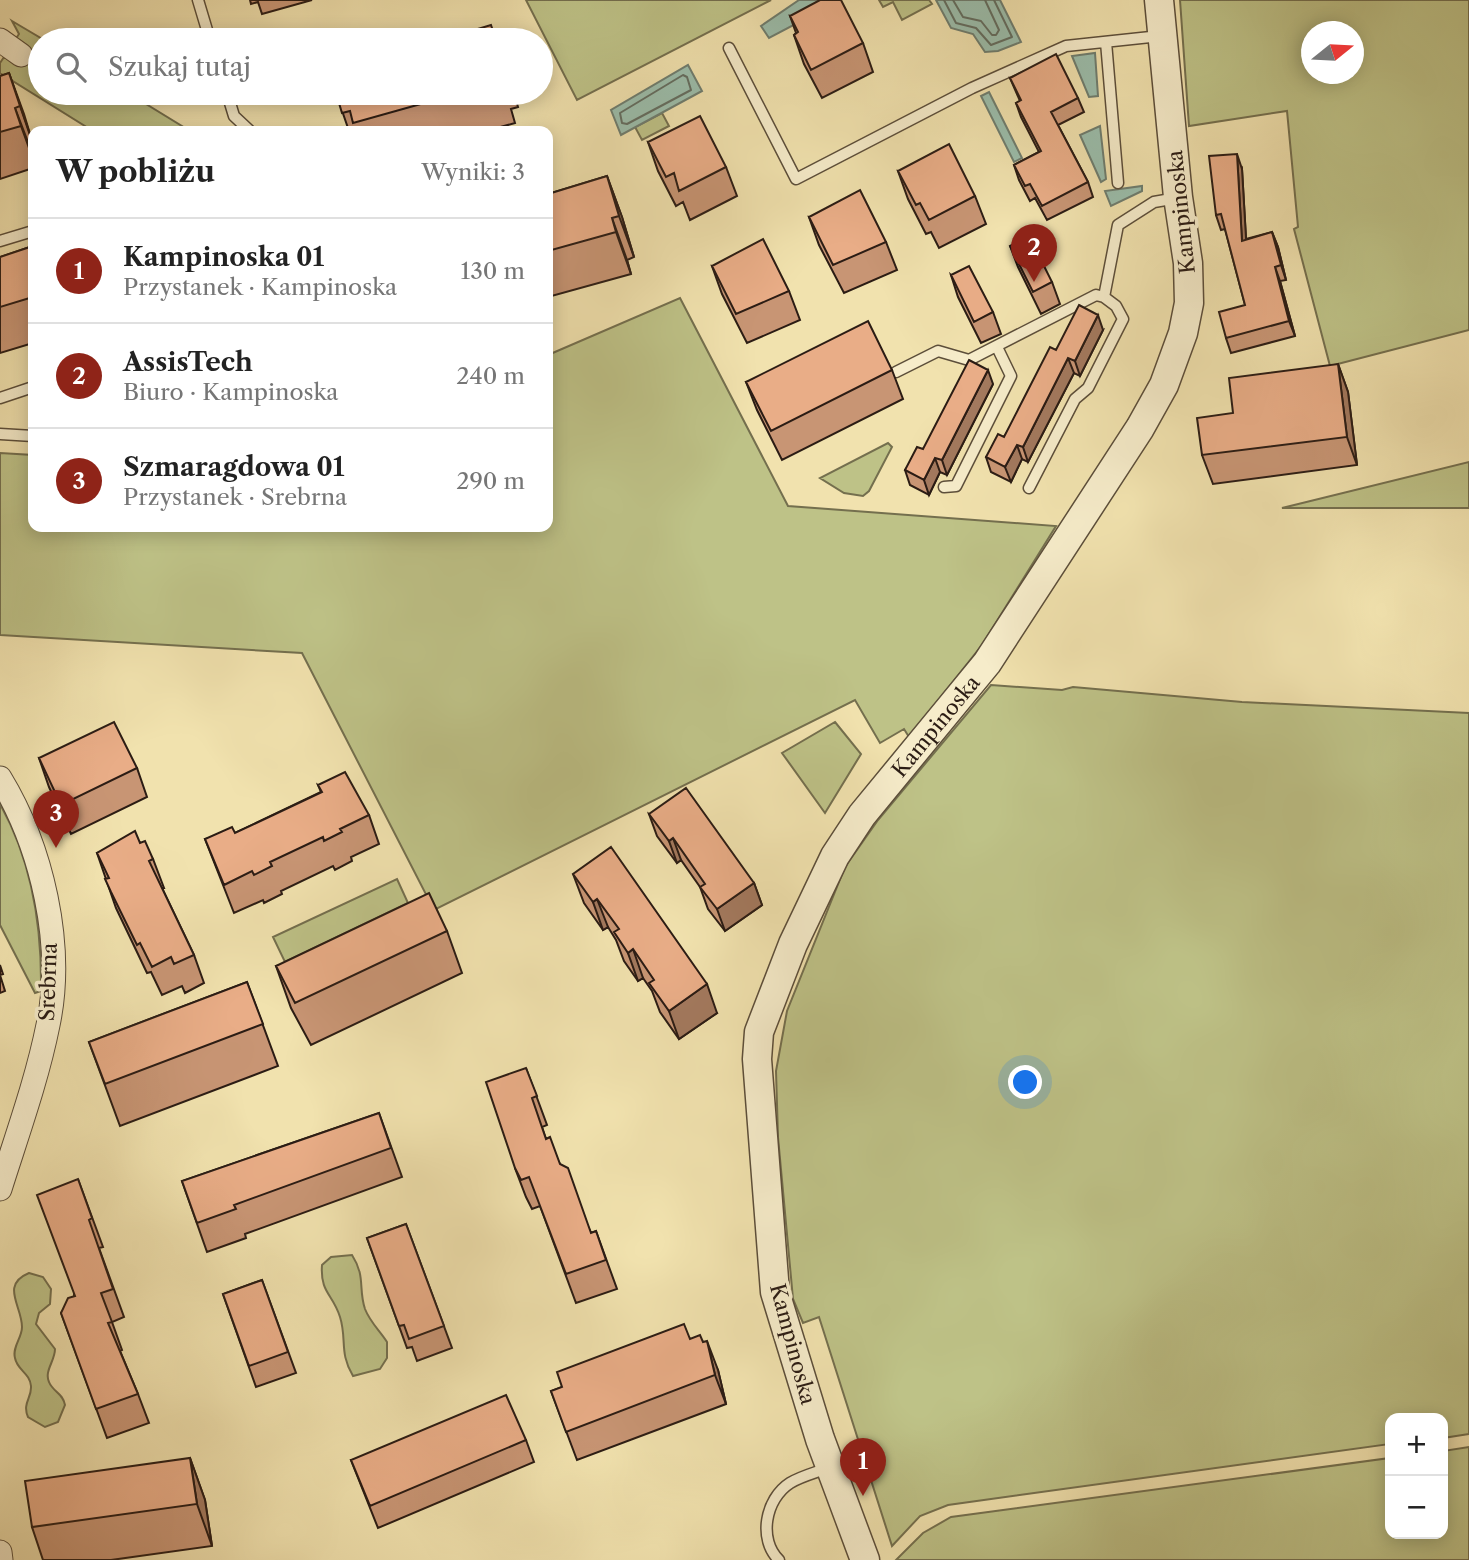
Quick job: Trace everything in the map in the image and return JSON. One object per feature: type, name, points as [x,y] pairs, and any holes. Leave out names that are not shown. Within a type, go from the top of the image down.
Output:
[{"type":"street","name":"Kampinoska","points":[[865,1560],[831,1467],[775,1292],[757,1059],[760,1032],[793,944],[835,856],[862,815],[986,663],[1140,428],[1164,385],[1183,333],[1189,303],[1188,262],[1178,197],[1159,0]]},
{"type":"street","points":[[0,40],[21,55]]},
{"type":"street","name":"Srebrna","points":[[0,778],[32,847],[49,915],[52,954],[48,1025],[0,1189]]},
{"type":"street","points":[[0,1552],[1,1560]]},
{"type":"lane","points":[[198,0],[206,28]]},
{"type":"lane","points":[[729,48],[796,179],[972,88],[1066,46],[1162,36]]},
{"type":"lane","points":[[1105,42],[1118,183]]},
{"type":"lane","points":[[231,105],[234,116],[245,126]]},
{"type":"lane","points":[[1104,296],[1118,225],[1154,202],[1178,197]]},
{"type":"lane","points":[[0,241],[28,233]]},
{"type":"lane","points":[[896,372],[938,351],[969,360],[1096,295],[1104,296],[1116,306],[1123,319],[1088,388],[1075,399],[1029,488]]},
{"type":"lane","points":[[944,487],[956,486],[1012,376],[997,347]]},
{"type":"lane","points":[[0,398],[28,389]]},
{"type":"lane","points":[[0,434],[28,436]]},
{"type":"lane","points":[[779,1560],[774,1555],[766,1534],[773,1503],[790,1483],[831,1467]]},
{"type":"green space","points":[[526,0],[771,0],[577,100],[553,53],[553,28],[540,28]]},
{"type":"green space","points":[[879,0],[929,0],[932,4],[902,20],[893,2],[883,7]]},
{"type":"green space","points":[[1180,0],[1469,0],[1469,330],[1330,366],[1294,229],[1298,227],[1287,111],[1189,126]]},
{"type":"green space","points":[[12,21],[28,30],[28,49],[15,40],[19,34]]},
{"type":"green space","points":[[28,53],[28,90],[0,73],[0,63],[4,57],[20,66]]},
{"type":"green space","points":[[51,105],[148,105],[182,126],[85,126]]},
{"type":"green space","points":[[662,113],[669,126],[642,140],[635,127]]},
{"type":"green space","points":[[680,298],[788,506],[1056,526],[982,645],[909,737],[904,729],[880,743],[855,700],[434,910],[302,653],[0,635],[0,453],[28,455],[28,532],[553,532],[553,353]]},
{"type":"green space","points":[[888,443],[892,447],[869,491],[863,496],[844,493],[820,478]]},
{"type":"green space","points":[[1469,462],[1469,508],[1282,508]]},
{"type":"green space","points":[[991,685],[1062,690],[1073,687],[1242,702],[1469,713],[1469,1434],[1448,1437],[1448,1413],[1385,1413],[1385,1445],[948,1505],[920,1516],[892,1546],[819,1317],[803,1323],[793,1299],[778,1137],[776,1071],[787,1011],[845,867],[878,820]]},
{"type":"green space","points":[[835,722],[861,754],[825,813],[782,753]]},
{"type":"green space","points":[[0,804],[20,848],[33,895],[41,967],[41,991],[35,993],[0,925]]},
{"type":"green space","points":[[397,879],[408,903],[285,962],[273,937]]},
{"type":"green space","points":[[352,1255],[359,1270],[365,1309],[387,1342],[387,1358],[380,1369],[353,1376],[346,1360],[340,1317],[325,1288],[322,1274],[322,1265],[331,1257]]},
{"type":"green space","points":[[29,1273],[43,1277],[51,1289],[50,1304],[39,1313],[36,1324],[55,1349],[48,1378],[65,1405],[58,1422],[45,1427],[28,1417],[26,1408],[31,1390],[30,1382],[18,1366],[14,1354],[22,1327],[14,1290],[20,1278]]},
{"type":"green space","points":[[1469,1447],[1469,1560],[896,1560],[923,1533],[951,1517],[1385,1459],[1385,1539],[1448,1539],[1448,1450]]},
{"type":"water","points":[[799,0],[841,0],[769,38],[761,26]]},
{"type":"water","points":[[936,0],[1000,0],[1021,42],[998,51],[985,52],[973,34],[951,28]]},
{"type":"water","points":[[1095,53],[1098,96],[1089,97],[1072,56]]},
{"type":"water","points":[[688,65],[702,91],[621,135],[611,110]]},
{"type":"water","points":[[989,92],[1022,158],[1014,162],[981,96]]},
{"type":"water","points":[[1100,126],[1106,179],[1101,182],[1080,135]]},
{"type":"water","points":[[1142,186],[1142,191],[1111,206],[1105,191]]},
{"type":"building","points":[[820,0],[841,0],[863,43],[811,70],[794,35],[798,32],[790,16]]},
{"type":"building","points":[[1056,54],[1078,98],[1051,112],[1088,182],[1042,206],[1030,184],[1025,186],[1014,165],[1041,151],[1016,103],[1021,100],[1010,78]]},
{"type":"building","points":[[9,73],[20,106],[15,108],[21,126],[0,132],[0,76]]},
{"type":"building","points":[[340,105],[417,105],[353,123],[350,111],[342,113]]},
{"type":"building","points":[[700,116],[726,167],[679,191],[674,173],[666,177],[648,142]]},
{"type":"building","points":[[949,144],[975,196],[929,220],[920,203],[916,205],[898,171]]},
{"type":"building","points":[[1237,154],[1242,241],[1272,232],[1281,265],[1275,267],[1289,321],[1226,338],[1219,312],[1245,305],[1221,214],[1216,215],[1209,156]]},
{"type":"building","points":[[607,176],[619,216],[612,218],[616,232],[553,250],[553,192]]},
{"type":"building","points":[[860,190],[886,242],[833,265],[809,217]]},
{"type":"building","points":[[1029,236],[1052,282],[1033,292],[1010,246]]},
{"type":"building","points":[[763,239],[789,291],[736,314],[712,266]]},
{"type":"building","points":[[28,248],[28,299],[0,307],[0,257]]},
{"type":"building","points":[[969,266],[993,312],[974,322],[951,275]]},
{"type":"building","points":[[1079,305],[1098,315],[1075,361],[1068,358],[1023,447],[1017,445],[1005,467],[986,457],[998,434],[1004,437],[1050,347],[1056,350]]},
{"type":"building","points":[[868,321],[892,370],[771,431],[746,382]]},
{"type":"building","points":[[969,360],[988,370],[942,460],[935,458],[924,480],[905,470],[917,447],[923,449]]},
{"type":"building","points":[[1338,364],[1347,437],[1202,455],[1197,418],[1233,413],[1229,378]]},
{"type":"building","points":[[114,722],[137,768],[61,805],[39,758]]},
{"type":"building","points":[[345,772],[369,815],[340,829],[342,832],[324,841],[323,837],[270,862],[272,866],[254,875],[252,871],[224,885],[205,839],[232,827],[235,833],[322,792],[318,785]]},
{"type":"building","points":[[686,788],[754,883],[717,909],[700,887],[705,884],[673,838],[669,841],[649,814]]},
{"type":"building","points":[[135,831],[140,843],[145,841],[153,859],[149,861],[194,955],[174,964],[171,957],[152,967],[140,943],[137,945],[111,892],[105,879],[109,878],[97,853]]},
{"type":"building","points":[[611,847],[707,984],[669,1011],[649,983],[654,980],[633,949],[628,953],[614,932],[619,929],[597,899],[593,902],[573,874]]},
{"type":"building","points":[[429,893],[447,931],[295,1003],[276,966]]},
{"type":"building","points":[[247,982],[263,1024],[105,1084],[89,1042]]},
{"type":"building","points":[[526,1068],[537,1096],[532,1098],[546,1139],[550,1137],[560,1164],[568,1168],[591,1233],[596,1231],[606,1260],[566,1274],[529,1177],[521,1180],[515,1168],[486,1082]]},
{"type":"building","points":[[379,1113],[391,1148],[234,1205],[236,1209],[197,1223],[182,1181]]},
{"type":"building","points":[[78,1179],[113,1289],[101,1293],[112,1322],[108,1323],[138,1394],[96,1409],[61,1313],[68,1298],[75,1296],[37,1195]]},
{"type":"building","points":[[406,1224],[444,1326],[409,1339],[404,1325],[399,1326],[367,1238]]},
{"type":"building","points":[[262,1280],[288,1352],[249,1366],[223,1294]]},
{"type":"building","points":[[684,1324],[690,1339],[700,1335],[703,1342],[707,1341],[715,1375],[566,1432],[551,1391],[562,1387],[557,1372]]},
{"type":"building","points":[[506,1395],[526,1440],[370,1506],[351,1460]]},
{"type":"building","points":[[190,1458],[197,1504],[32,1527],[25,1481]]},
{"type":"place","name":"AssisTech","points":[[1034,282]]},
{"type":"place","name":"Szmaragdowa 01","points":[[56,848]]},
{"type":"place","name":"Kampinoska 01","points":[[863,1496]]}]
